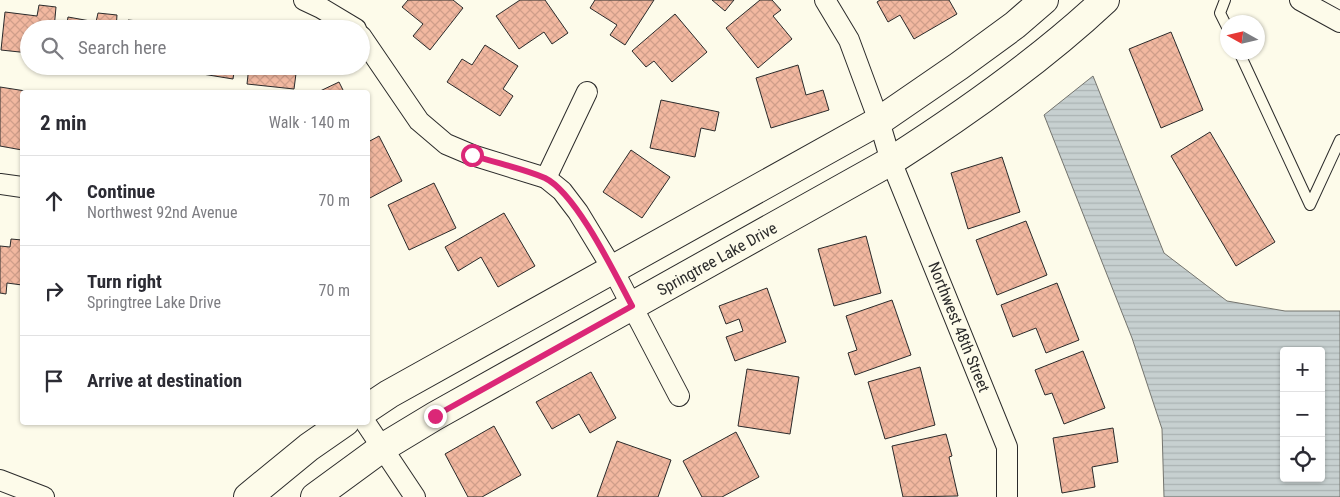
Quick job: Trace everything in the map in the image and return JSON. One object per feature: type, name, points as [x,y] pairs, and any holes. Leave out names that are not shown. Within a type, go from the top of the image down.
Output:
[{"type":"street","points":[[304,0],[341,20]]},
{"type":"street","name":"Northwest 48th Street","points":[[825,0],[848,40],[879,121],[891,161],[1007,447],[1008,497]]},
{"type":"street","points":[[370,407],[612,268],[879,121],[959,66],[1044,0]]},
{"type":"street","name":"Springtree Lake Drive","points":[[315,497],[382,448],[444,411],[891,161],[936,132],[1035,61],[1106,0]]},
{"type":"street","points":[[1300,0],[1340,22]]},
{"type":"street","points":[[370,49],[419,121],[446,144],[472,155],[546,178],[562,191],[578,212],[612,268],[679,396]]},
{"type":"street","points":[[546,178],[587,92]]},
{"type":"street","points":[[0,184],[20,187]]},
{"type":"street","points":[[248,497],[341,425]]},
{"type":"street","points":[[367,425],[415,497]]},
{"type":"street","points":[[0,480],[44,497]]},
{"type":"lane","points":[[1221,15],[1225,0]]},
{"type":"lane","points":[[1243,60],[1310,205],[1340,140]]},
{"type":"shaded area","points":[[1093,76],[1164,253],[1227,301],[1285,311],[1340,311],[1340,497],[1164,497],[1162,429],[1132,338],[1044,115]]},
{"type":"building","points":[[408,0],[453,0],[463,8],[430,50],[413,36],[423,24],[402,7]]},
{"type":"building","points":[[520,0],[545,0],[568,33],[552,44],[544,32],[519,49],[496,16]]},
{"type":"building","points":[[595,0],[654,0],[625,45],[610,35],[617,25],[590,8]]},
{"type":"building","points":[[712,0],[734,0],[725,11]]},
{"type":"building","points":[[760,0],[772,0],[781,10],[773,16],[792,39],[758,68],[726,28]]},
{"type":"building","points":[[880,0],[949,0],[957,14],[914,39],[900,15],[888,22],[877,2]]},
{"type":"building","points":[[39,5],[56,7],[55,20],[20,20],[20,52],[1,50],[5,12],[37,16]]},
{"type":"building","points":[[98,13],[117,15],[117,20],[96,20]]},
{"type":"building","points":[[675,14],[707,52],[672,82],[654,61],[646,67],[632,51]]},
{"type":"building","points":[[68,17],[85,20],[68,20]]},
{"type":"building","points":[[1171,32],[1203,110],[1161,128],[1129,49]]},
{"type":"building","points":[[485,45],[518,66],[503,89],[513,96],[500,116],[447,82],[462,59],[472,65]]},
{"type":"building","points":[[798,65],[806,95],[823,90],[829,110],[771,128],[756,78]]},
{"type":"building","points":[[208,75],[234,75],[233,79]]},
{"type":"building","points":[[248,75],[296,75],[294,89],[247,84]]},
{"type":"building","points":[[339,82],[343,90],[322,90]]},
{"type":"building","points":[[0,87],[20,90],[20,150],[0,146]]},
{"type":"building","points":[[661,100],[719,112],[715,131],[701,128],[695,157],[650,148]]},
{"type":"building","points":[[1210,132],[1275,242],[1236,266],[1171,156]]},
{"type":"building","points":[[379,136],[402,181],[370,198],[370,141]]},
{"type":"building","points":[[631,150],[670,177],[642,218],[603,192]]},
{"type":"building","points":[[1002,157],[1020,212],[968,229],[951,173]]},
{"type":"building","points":[[434,183],[456,228],[409,250],[388,205]]},
{"type":"building","points":[[504,213],[535,266],[498,287],[481,257],[458,271],[445,247]]},
{"type":"building","points":[[1026,221],[1047,275],[997,295],[976,240]]},
{"type":"building","points":[[866,236],[881,293],[834,306],[818,249]]},
{"type":"building","points":[[11,239],[20,240],[20,285],[7,283],[6,294],[0,293],[0,246],[10,247]]},
{"type":"building","points":[[1057,283],[1079,340],[1046,353],[1036,328],[1013,337],[1001,305]]},
{"type":"building","points":[[767,288],[786,342],[735,361],[726,337],[743,331],[739,319],[726,324],[719,306]]},
{"type":"building","points":[[892,300],[911,355],[855,375],[848,353],[857,350],[846,316]]},
{"type":"building","points":[[1083,351],[1105,408],[1064,424],[1052,393],[1045,395],[1035,370]]},
{"type":"building","points":[[920,367],[935,425],[885,439],[868,382]]},
{"type":"building","points":[[747,369],[799,377],[790,434],[738,426]]},
{"type":"building","points":[[591,372],[616,418],[590,433],[579,414],[552,429],[536,402]]},
{"type":"building","points":[[494,426],[521,475],[482,497],[468,497],[445,454]]},
{"type":"building","points":[[1113,428],[1118,462],[1092,467],[1095,487],[1062,493],[1053,438]]},
{"type":"building","points":[[736,432],[759,477],[722,497],[702,497],[683,461]]},
{"type":"building","points":[[946,434],[952,456],[949,457],[958,496],[903,497],[892,446]]},
{"type":"building","points":[[617,441],[671,460],[658,497],[597,497]]},
{"type":"route","points":[[435,416],[632,306],[612,268],[578,212],[562,191],[546,178],[472,155]]}]
